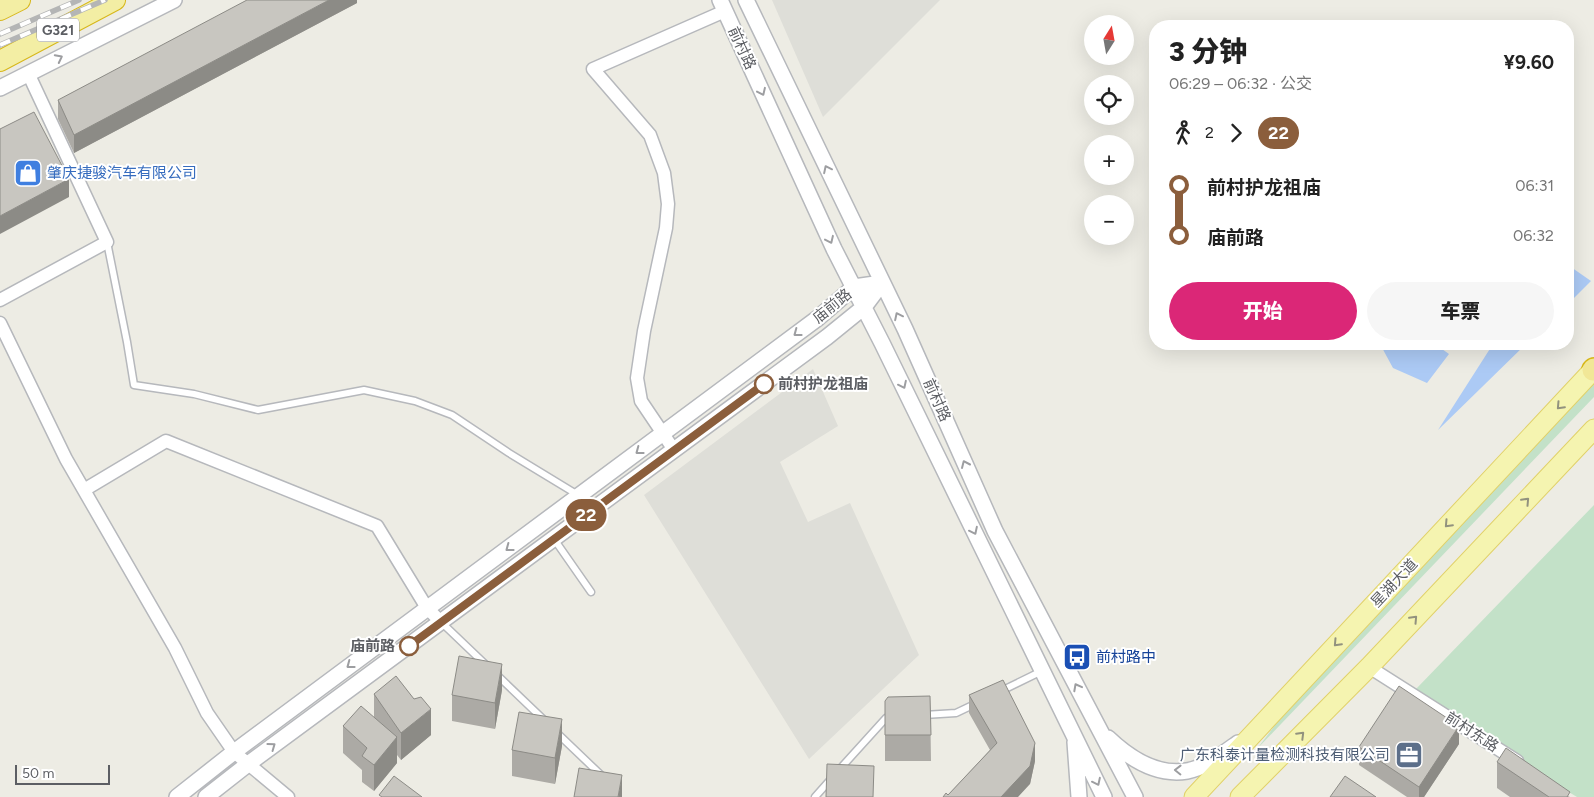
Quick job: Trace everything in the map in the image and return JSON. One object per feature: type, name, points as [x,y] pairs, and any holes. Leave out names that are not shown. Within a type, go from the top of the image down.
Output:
[{"type":"highway","points":[[0,10],[20,0]]},
{"type":"highway","name":"G321","points":[[0,60],[116,0]]},
{"type":"main road","name":"星湖大道","points":[[1194,797],[1594,370]]},
{"type":"main road","points":[[1240,797],[1369,666],[1594,429]]},
{"type":"street","points":[[0,88],[174,0]]},
{"type":"street","name":"前村路","points":[[746,0],[905,329],[995,531],[1135,797]]},
{"type":"street","points":[[674,450],[641,400],[637,378],[644,331],[666,228],[668,204],[664,173],[650,135],[593,69],[723,5]]},
{"type":"street","name":"前村路","points":[[723,5],[834,249],[1104,797]]},
{"type":"street","points":[[0,300],[107,242],[28,73]]},
{"type":"street","name":"庙前路","points":[[177,797],[234,752],[818,318],[854,287],[882,283]]},
{"type":"street","name":"庙前路","points":[[206,797],[248,764],[828,337],[864,307],[882,283]]},
{"type":"street","points":[[0,323],[66,459],[175,648],[207,713],[234,752],[288,797]]},
{"type":"street","points":[[84,490],[166,441],[377,526],[427,608],[441,622]]},
{"type":"street","name":"前村东路","points":[[1369,666],[1525,766]]},
{"type":"street","points":[[1099,730],[1122,751],[1144,764],[1166,770],[1188,771],[1212,761],[1252,734]]},
{"type":"street","points":[[1075,736],[1079,797]]},
{"type":"lane","points":[[107,242],[134,385],[194,394],[258,410],[364,390],[415,401],[452,416],[579,495]]},
{"type":"lane","points":[[554,538],[591,592]]},
{"type":"lane","points":[[441,622],[547,723]]},
{"type":"lane","points":[[990,696],[1043,670]]},
{"type":"lane","points":[[916,716],[956,713],[982,700]]},
{"type":"lane","points":[[815,797],[886,718],[896,717]]},
{"type":"lane","points":[[554,730],[603,777]]},
{"type":"shaded area","points":[[772,0],[940,0],[823,117]]},
{"type":"shaded area","points":[[813,369],[838,426],[780,462],[808,522],[850,503],[919,655],[809,759],[644,495]]},
{"type":"green space","points":[[1594,373],[1594,397],[1257,749],[1322,663]]},
{"type":"green space","points":[[1594,505],[1594,797],[1577,797],[1499,750],[1416,689]]},
{"type":"water","points":[[1574,269],[1591,281],[1574,298]]},
{"type":"water","points":[[1383,350],[1443,350],[1449,354],[1427,383],[1393,368]]},
{"type":"water","points":[[1489,350],[1520,350],[1438,430]]},
{"type":"building","points":[[247,0],[329,0],[74,135],[58,100]]},
{"type":"building","name":"肇庆捷骏汽车有限公司","points":[[34,112],[69,179],[0,216],[0,129]]},
{"type":"building","points":[[459,656],[502,664],[495,703],[452,695]]},
{"type":"building","points":[[396,676],[414,699],[421,697],[431,709],[401,733],[374,694]]},
{"type":"building","points":[[1003,680],[1035,743],[1030,766],[1001,797],[943,797],[946,793],[948,795],[997,743],[969,695]]},
{"type":"building","name":"广东科泰计量检测科技有限公司","points":[[1399,686],[1459,726],[1419,787],[1359,747]]},
{"type":"building","points":[[930,696],[931,735],[885,735],[885,701],[888,697]]},
{"type":"building","points":[[361,706],[397,737],[374,765],[362,756],[367,748],[343,726]]},
{"type":"building","points":[[519,712],[562,719],[555,758],[512,750]]},
{"type":"building","points":[[1506,748],[1570,792],[1567,797],[1549,797],[1497,762]]},
{"type":"building","points":[[827,764],[874,766],[873,797],[826,797]]},
{"type":"building","points":[[579,768],[622,775],[618,797],[574,797]]},
{"type":"building","points":[[394,776],[422,797],[382,797],[379,795]]},
{"type":"building","points":[[1345,776],[1376,797],[1330,797]]},
{"type":"railway","points":[[0,34],[79,0]]},
{"type":"railway","points":[[0,45],[105,0]]},
{"type":"bus line","name":"22","points":[[409,646],[764,384]]},
{"type":"place","name":"肇庆捷骏汽车有限公司","points":[[28,173]]},
{"type":"place","name":"前村护龙祖庙","points":[[764,384]]},
{"type":"place","name":"庙前路","points":[[409,646]]},
{"type":"place","name":"前村路中","points":[[1077,657]]},
{"type":"place","name":"广东科泰计量检测科技有限公司","points":[[1409,755]]}]
